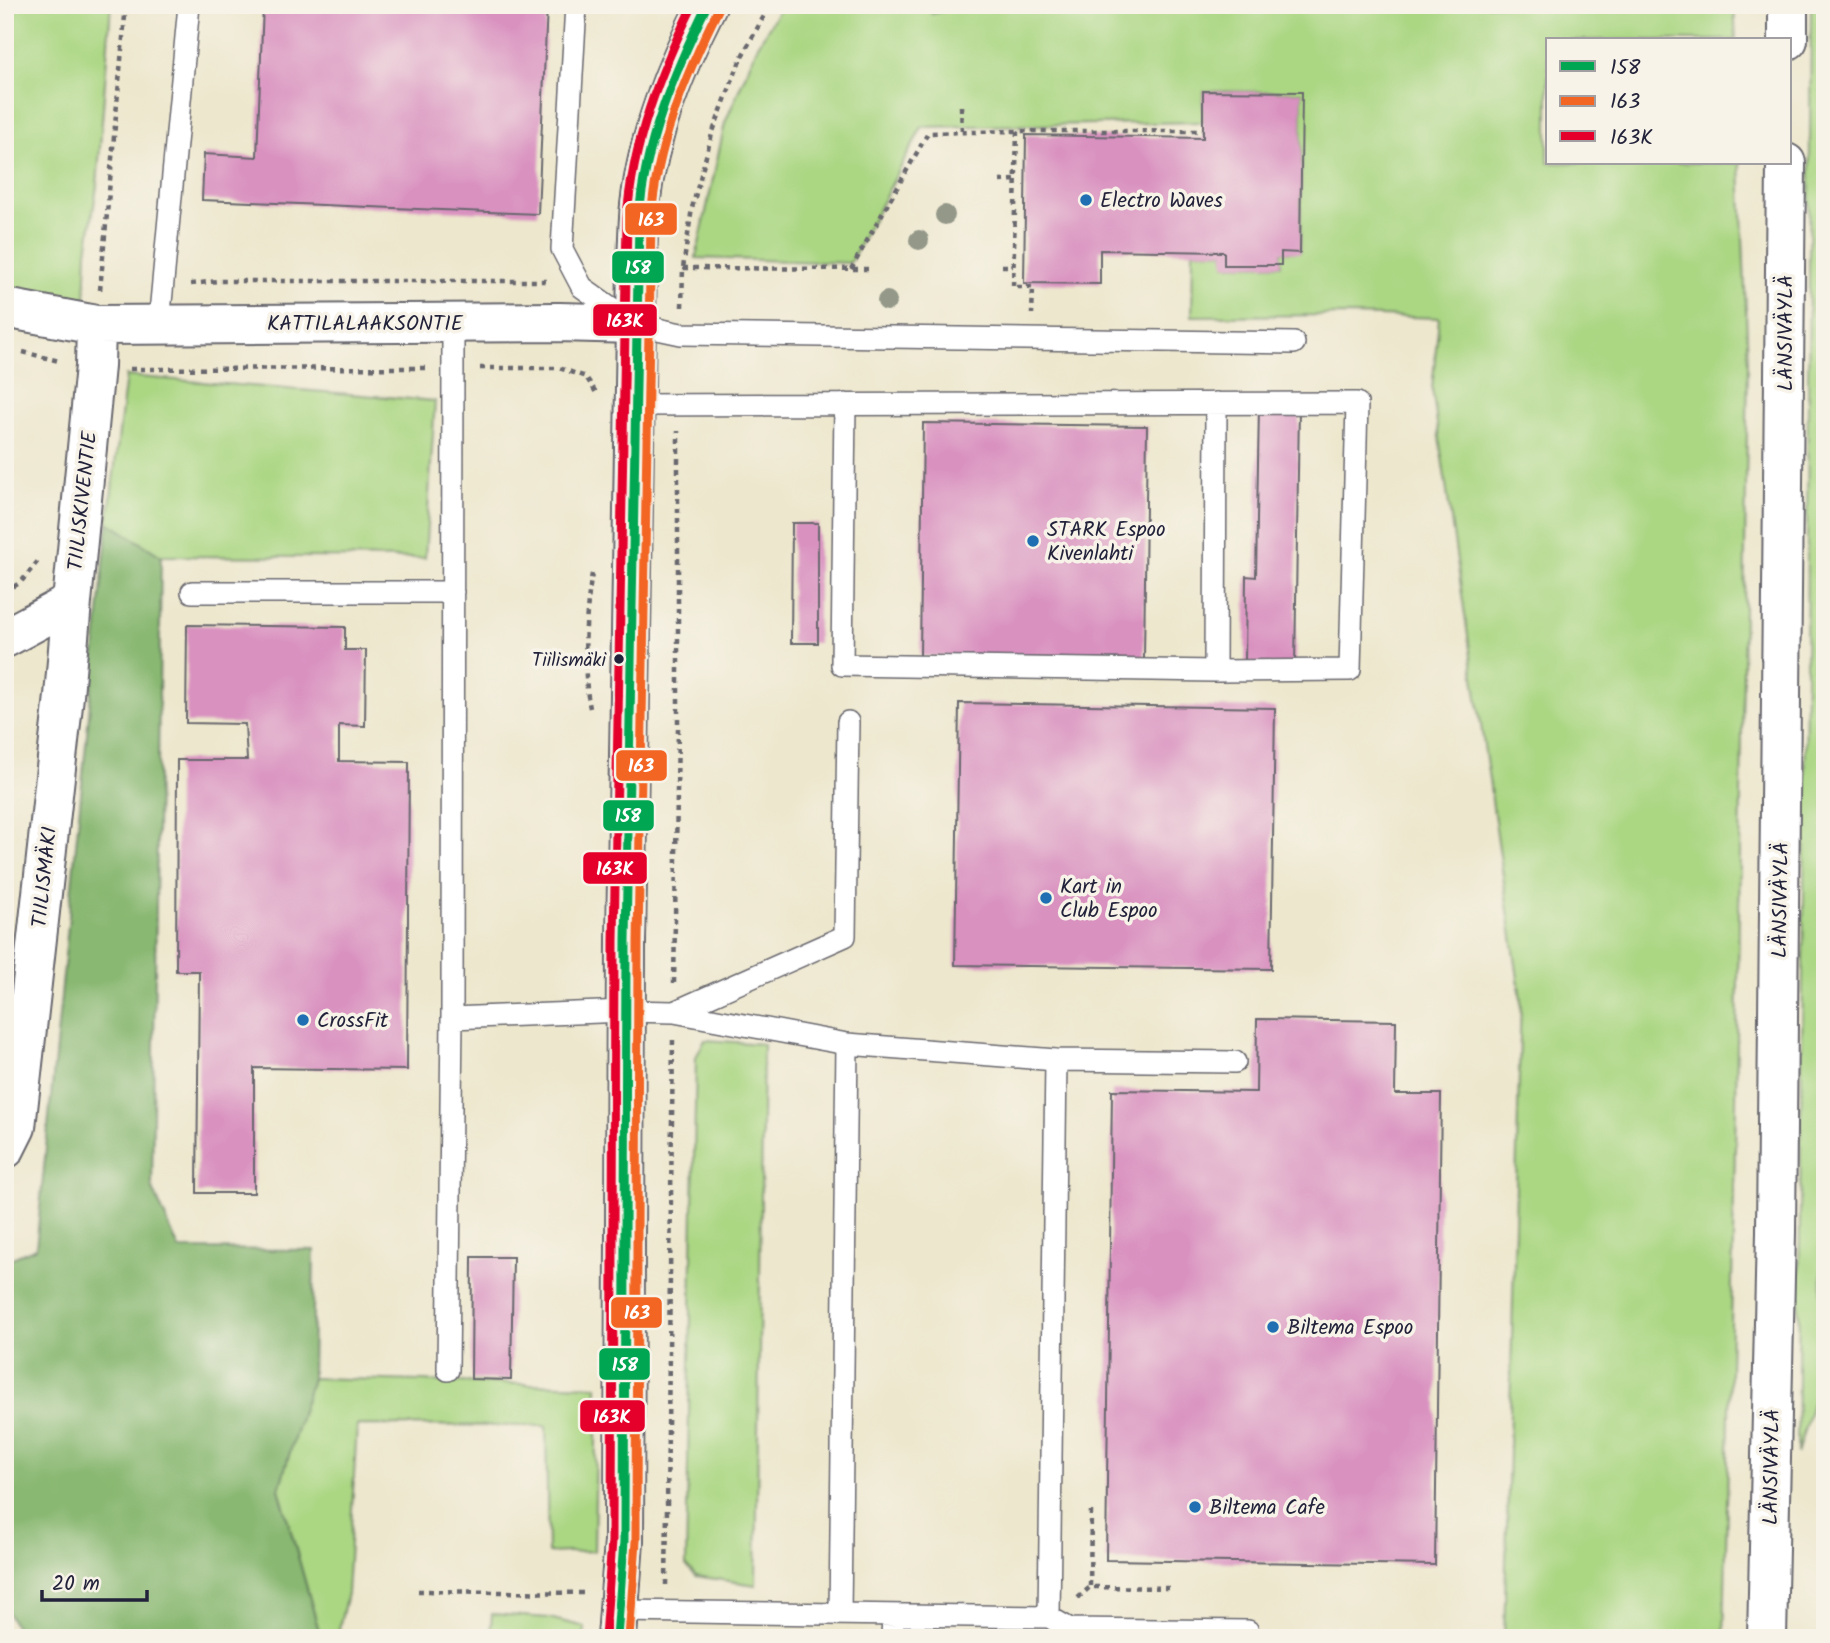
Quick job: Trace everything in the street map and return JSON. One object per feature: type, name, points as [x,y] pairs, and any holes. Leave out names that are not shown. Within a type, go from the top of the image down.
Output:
[{"type":"main road","points":[[620,1615],[624,1527],[625,1011],[615,406],[635,324],[640,204],[653,141],[688,41],[707,5]]},
{"type":"main road","points":[[1788,5],[1788,38]]},
{"type":"main road","name":"LÄNSIVÄYLÄ","points":[[1767,1638],[1776,1232],[1787,164]]},
{"type":"main road","name":"KATTILALAAKSONTIE","points":[[5,308],[96,325],[635,324]]},
{"type":"main road","name":"TIILISKIVENTIE","points":[[72,602],[96,366],[96,325]]},
{"type":"main road","points":[[5,638],[72,602]]},
{"type":"main road","name":"TIILISMÄKI","points":[[5,1149],[16,1127],[13,1089],[62,709],[72,602]]},
{"type":"lane","points":[[159,324],[189,5]]},
{"type":"lane","points":[[576,5],[562,249],[582,287],[635,324],[681,334],[1294,343]]},
{"type":"lane","points":[[448,1370],[452,1018],[453,323]]},
{"type":"lane","points":[[1215,671],[1216,403]]},
{"type":"lane","points":[[615,406],[845,404],[1357,403],[1350,670],[1215,671],[842,664],[845,404]]},
{"type":"lane","points":[[192,592],[453,592]]},
{"type":"lane","points":[[674,1012],[845,936],[848,722]]},
{"type":"lane","points":[[452,1018],[625,1011],[674,1012],[847,1044],[1056,1060],[1235,1062]]},
{"type":"lane","points":[[840,1614],[847,1044]]},
{"type":"lane","points":[[1049,1617],[1056,1060]]},
{"type":"lane","points":[[620,1615],[666,1612],[1049,1617],[1070,1629],[1248,1631],[1248,1638]]},
{"type":"lane","points":[[892,1615],[892,1638]]},
{"type":"path","points":[[96,325],[126,5]]},
{"type":"path","points":[[681,334],[683,268],[692,208],[712,134],[741,58],[770,5]]},
{"type":"path","points":[[961,106],[962,133]]},
{"type":"path","points":[[1017,131],[1013,287],[1034,287],[1031,339]]},
{"type":"path","points":[[851,269],[928,134],[1203,131]]},
{"type":"path","points":[[1000,181],[1016,180]]},
{"type":"path","points":[[1002,266],[1013,266]]},
{"type":"path","points":[[683,268],[872,269]]},
{"type":"path","points":[[162,286],[218,281],[560,281],[577,277]]},
{"type":"path","points":[[18,351],[70,364]]},
{"type":"path","points":[[127,369],[559,368],[586,377],[597,394],[615,406]]},
{"type":"path","points":[[666,1612],[678,728],[678,405]]},
{"type":"path","points":[[1091,1511],[1090,1587],[1169,1588]]},
{"type":"path","points":[[418,1591],[548,1592],[620,1615]]},
{"type":"green space","points":[[5,5],[111,5],[97,186],[87,252],[85,300],[40,303],[5,296]]},
{"type":"green space","points":[[782,5],[926,5],[932,14],[963,5],[1734,5],[1736,38],[1546,38],[1546,164],[1740,164],[1748,363],[1724,1638],[1504,1638],[1521,999],[1432,389],[1439,318],[1351,315],[1192,316],[1193,251],[1224,252],[1225,265],[1281,265],[1281,252],[1300,252],[1302,92],[1203,91],[1203,122],[922,127],[850,263],[696,258],[725,123],[757,47]]},
{"type":"green space","points":[[1811,5],[1825,5],[1825,1028],[1819,1380],[1797,1454],[1805,809]]},
{"type":"green space","points":[[126,376],[435,401],[425,558],[161,556],[108,522]]},
{"type":"green space","points":[[108,522],[161,556],[152,1187],[179,1249],[314,1250],[312,1378],[279,1489],[321,1638],[21,1638],[5,1607],[5,1261],[36,1248]]},
{"type":"green space","points":[[705,1040],[763,1044],[756,1585],[696,1576],[686,1565],[696,1057]]},
{"type":"green space","points":[[312,1378],[597,1386],[594,1551],[548,1553],[546,1426],[357,1425],[347,1593],[337,1638],[321,1638],[279,1489]]},
{"type":"green space","points":[[492,1614],[549,1618],[585,1627],[584,1638],[490,1638]]},
{"type":"building","points":[[263,5],[547,5],[538,214],[202,200],[204,154],[257,157]]},
{"type":"building","points":[[1203,91],[1302,92],[1300,253],[1281,252],[1281,265],[1224,265],[1224,252],[1100,250],[1100,284],[1024,283],[1026,135],[1203,138]]},
{"type":"building","points":[[1259,406],[1299,407],[1295,666],[1245,665],[1246,576],[1256,577]]},
{"type":"building","name":"STARK Espoo Kivenlahti","points":[[923,423],[1147,426],[1144,659],[920,656]]},
{"type":"building","points":[[792,523],[818,523],[818,643],[791,643]]},
{"type":"building","name":"CrossFit","points":[[187,625],[345,627],[345,650],[366,650],[365,726],[339,725],[339,761],[409,762],[407,1070],[254,1068],[254,1193],[197,1193],[199,971],[176,971],[177,760],[247,760],[245,724],[186,723]]},
{"type":"building","points":[[959,703],[1275,708],[1271,969],[955,965]]},
{"type":"building","name":"Biltema Espoo","points":[[1257,1019],[1396,1021],[1395,1094],[1441,1094],[1435,1565],[1106,1560],[1112,1090],[1256,1092]]},
{"type":"building","points":[[472,1257],[513,1257],[511,1380],[471,1379]]},
{"type":"transit line","name":"163K","points":[[605,1637],[612,1541],[614,941],[627,219],[641,136],[669,56],[693,5]]},
{"type":"transit line","name":"158","points":[[617,1638],[624,1541],[626,941],[639,219],[647,163],[662,109],[707,5]]},
{"type":"transit line","name":"163","points":[[629,1638],[636,1541],[638,941],[651,220],[659,165],[674,112],[694,60],[718,10]]},
{"type":"place","name":"Electro Waves","points":[[1086,200]]},
{"type":"place","name":"STARK Espoo Kivenlahti","points":[[1033,541]]},
{"type":"place","name":"Tiilismäki","points":[[619,659]]},
{"type":"place","name":"Kart in Club Espoo","points":[[1046,898]]},
{"type":"place","name":"CrossFit","points":[[303,1020]]},
{"type":"place","name":"Biltema Espoo","points":[[1273,1327]]},
{"type":"place","name":"Biltema Cafe","points":[[1195,1507]]}]
